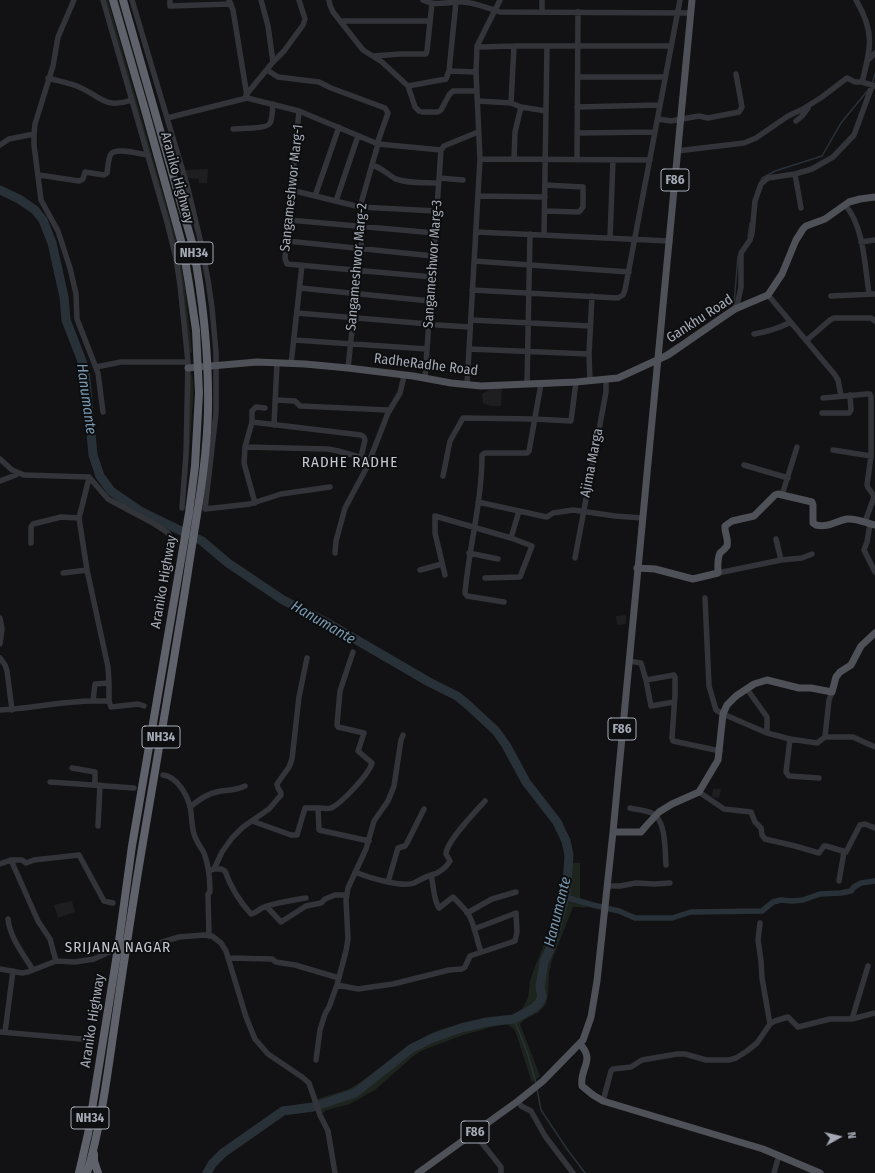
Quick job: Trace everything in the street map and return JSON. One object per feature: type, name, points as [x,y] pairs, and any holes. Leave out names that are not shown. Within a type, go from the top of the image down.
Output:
[{"type":"highway","name":"Araniko Highway","points":[[112,0],[145,110],[183,248],[196,330],[198,367],[198,430],[193,514]]},
{"type":"highway","name":"Araniko Highway","points":[[87,1173],[96,1140],[109,1064],[132,846],[206,438],[211,367],[193,246],[123,0]]},
{"type":"highway","name":"Araniko Highway","points":[[79,1173],[88,1134],[122,947]]},
{"type":"highway","points":[[96,1140],[94,1161],[98,1173]]},
{"type":"main road","name":"F86","points":[[418,1173],[532,1091],[544,1081],[580,1044],[586,1035],[595,995],[613,832],[692,0]]},
{"type":"main road","points":[[768,295],[782,274],[796,240],[806,226],[824,219],[854,200],[875,197]]},
{"type":"main road","name":"Gankhu Road","points":[[658,360],[668,356],[735,309],[768,295]]},
{"type":"main road","name":"RadheRadhe Road","points":[[188,365],[211,367],[240,363],[277,363],[348,368],[467,385],[541,384],[606,380],[624,376],[658,360]]},
{"type":"main road","points":[[637,568],[655,569],[693,579],[718,573],[718,560],[727,542],[724,529],[725,526],[732,521],[754,516],[775,495],[782,495],[812,502],[813,523],[816,526],[831,525],[847,519],[854,519],[870,524]]},
{"type":"main road","points":[[613,832],[640,833],[656,816],[672,804],[699,792],[718,760],[723,714],[727,705],[736,696],[754,684],[767,680],[799,688],[811,688],[832,692],[836,677],[840,672],[851,665],[861,646],[875,633]]},
{"type":"main road","points":[[580,1044],[587,1052],[582,1086],[603,1101],[779,1155],[818,1173]]},
{"type":"street","points":[[74,0],[58,37],[53,66],[48,78],[35,124],[34,145],[39,174],[41,200],[54,222],[62,244],[74,288],[79,324],[99,378],[103,412]]},
{"type":"street","points":[[103,0],[176,258],[183,306],[188,365],[186,454],[182,508]]},
{"type":"street","points":[[132,0],[187,185],[205,261],[212,308],[211,367],[215,429],[205,509],[255,503],[281,494],[330,487]]},
{"type":"street","points":[[170,0],[170,6],[230,2],[247,96]]},
{"type":"street","points":[[261,0],[268,26],[273,62]]},
{"type":"street","points":[[247,96],[273,62],[284,51],[304,22],[304,14],[299,0]]},
{"type":"street","points":[[329,0],[331,8],[363,50],[387,66],[408,86],[416,107],[422,112],[438,112],[441,110],[449,95],[453,91],[478,91]]},
{"type":"street","points":[[423,0],[432,3],[457,1],[467,2],[505,12],[691,13]]},
{"type":"street","points":[[467,385],[480,159],[476,72],[477,46],[500,0]]},
{"type":"street","points":[[542,0],[542,12]]},
{"type":"street","points":[[472,290],[618,298],[625,293],[680,0]]},
{"type":"street","points":[[856,0],[867,21],[870,37],[867,61],[862,82]]},
{"type":"street","points":[[408,86],[446,79],[449,71],[457,1]]},
{"type":"street","points":[[373,56],[426,54],[432,3]]},
{"type":"street","points":[[577,160],[578,12]]},
{"type":"street","points":[[340,21],[430,21]]},
{"type":"street","points":[[477,46],[671,46]]},
{"type":"street","points":[[511,103],[514,46]]},
{"type":"street","points":[[544,235],[547,46]]},
{"type":"street","points":[[867,61],[875,53]]},
{"type":"street","name":"Sangameshwor Marg-2","points":[[267,70],[278,77],[319,82],[385,108],[388,113],[360,207],[363,227],[348,368]]},
{"type":"street","points":[[449,71],[476,72]]},
{"type":"street","points":[[658,118],[671,121],[700,116],[708,118],[739,112],[742,107],[736,74]]},
{"type":"street","points":[[578,77],[665,76]]},
{"type":"street","points":[[48,78],[79,87],[103,101],[112,104],[121,104],[132,100]]},
{"type":"street","points":[[677,151],[744,143],[756,138],[788,116],[831,91],[847,78],[855,82],[874,85],[854,135],[832,157],[812,169],[795,174],[768,178],[758,189],[755,201],[752,234],[750,240],[741,253],[741,287],[735,309]]},
{"type":"street","points":[[167,118],[247,96],[299,111],[378,144],[440,150],[444,146],[478,132]]},
{"type":"street","points":[[478,101],[511,103],[521,107],[546,111]]},
{"type":"street","points":[[234,129],[264,127],[269,125],[271,123],[272,104]]},
{"type":"street","points":[[577,107],[660,105]]},
{"type":"street","points":[[796,121],[802,116],[809,105]]},
{"type":"street","points":[[514,159],[515,132],[521,107]]},
{"type":"street","name":"Sangameshwor Marg-1","points":[[291,364],[302,265],[287,264],[285,258],[299,111]]},
{"type":"street","points":[[316,196],[338,127]]},
{"type":"street","points":[[577,133],[655,132]]},
{"type":"street","points":[[0,145],[9,139],[34,134]]},
{"type":"street","points":[[336,201],[358,136]]},
{"type":"street","name":"Sangameshwor Marg-3","points":[[425,378],[440,150]]},
{"type":"street","points":[[39,174],[79,181],[83,179],[85,172],[104,175],[107,173],[110,156],[114,152],[121,151],[148,155]]},
{"type":"street","points":[[480,159],[650,160]]},
{"type":"street","points":[[610,238],[613,160]]},
{"type":"street","points":[[372,165],[383,169],[394,178],[403,181],[464,180]]},
{"type":"street","points":[[795,174],[801,208]]},
{"type":"street","points":[[545,184],[583,187],[583,207],[579,212],[545,211]]},
{"type":"street","points":[[292,190],[360,207],[436,211]]},
{"type":"street","points":[[478,196],[545,197]]},
{"type":"street","points":[[831,296],[872,294],[861,242],[854,220],[850,211],[845,205]]},
{"type":"street","points":[[289,220],[435,233]]},
{"type":"street","points":[[476,232],[670,241]]},
{"type":"street","points":[[527,384],[530,234]]},
{"type":"street","points":[[861,242],[875,240]]},
{"type":"street","points":[[286,241],[433,256]]},
{"type":"street","points":[[474,261],[629,272]]},
{"type":"street","points":[[302,265],[432,277]]},
{"type":"street","points":[[300,288],[430,301]]},
{"type":"street","points":[[768,295],[835,375],[838,380],[841,396]]},
{"type":"street","points":[[590,381],[589,354],[592,296]]},
{"type":"street","points":[[297,313],[429,324]]},
{"type":"street","points":[[807,340],[834,318],[871,318],[875,321]]},
{"type":"street","points":[[471,320],[590,326]]},
{"type":"street","points":[[754,334],[777,328],[791,322]]},
{"type":"street","points":[[437,325],[470,326]]},
{"type":"street","points":[[294,340],[427,349]]},
{"type":"street","points":[[469,349],[589,354]]},
{"type":"street","points":[[96,367],[121,362],[188,365]]},
{"type":"street","points":[[274,425],[277,363]]},
{"type":"street","points":[[335,553],[336,541],[345,508],[370,460],[388,413],[400,393],[404,376]]},
{"type":"street","name":"Ajima Marga","points":[[606,380],[606,392],[583,512],[642,518]]},
{"type":"street","points":[[443,476],[450,441],[462,418],[572,421],[576,382]]},
{"type":"street","points":[[504,602],[465,593],[469,553],[475,528],[482,455],[485,453],[527,453],[529,450],[541,384]]},
{"type":"street","points":[[823,398],[867,394],[870,394],[871,397],[871,456],[867,485],[868,489],[874,494],[874,498],[867,542],[864,550],[875,572]]},
{"type":"street","points":[[822,413],[849,413],[851,410],[850,395]]},
{"type":"street","points":[[275,400],[295,401],[300,406],[388,410],[388,413]]},
{"type":"street","points":[[255,503],[244,468],[244,453],[252,422],[251,414],[256,407],[266,408]]},
{"type":"street","points":[[252,422],[361,435],[365,440],[361,457]]},
{"type":"street","points":[[245,447],[328,449],[370,460]]},
{"type":"street","points":[[782,495],[797,447]]},
{"type":"street","points":[[833,450],[871,456]]},
{"type":"street","points":[[0,459],[12,470],[24,475],[89,477],[108,499],[153,523],[168,533],[170,537],[170,545]]},
{"type":"street","points":[[744,465],[788,478]]},
{"type":"street","points":[[0,481],[16,475]]},
{"type":"street","points":[[91,480],[88,482],[79,518],[87,570],[103,642],[109,684],[109,701],[111,707],[138,704],[144,706]]},
{"type":"street","points":[[478,502],[547,517],[553,513],[573,510],[583,512],[575,558]]},
{"type":"street","points":[[511,538],[519,511]]},
{"type":"street","points":[[445,575],[435,533],[435,516],[511,538],[532,546],[520,577],[485,578]]},
{"type":"street","points":[[31,543],[31,527],[33,524],[61,517],[79,518]]},
{"type":"street","points":[[776,539],[780,560]]},
{"type":"street","points":[[469,553],[498,559]]},
{"type":"street","points":[[718,573],[780,560],[802,558],[812,554]]},
{"type":"street","points":[[420,570],[442,564]]},
{"type":"street","points":[[63,573],[87,570]]},
{"type":"street","points":[[705,598],[709,686],[716,710],[766,733],[790,739],[817,743],[825,737],[853,737],[875,747]]},
{"type":"street","points":[[0,618],[2,629],[0,644]]},
{"type":"street","points":[[252,821],[291,835],[297,835],[305,808],[330,808],[359,783],[371,766],[372,763],[358,751],[364,733],[338,727],[337,724],[340,691],[353,652]]},
{"type":"street","points":[[0,658],[7,670],[12,710]]},
{"type":"street","points":[[209,936],[208,894],[210,892],[212,870],[232,838],[243,827],[269,809],[282,793],[277,784],[289,767],[292,759],[299,697],[307,658]]},
{"type":"street","points":[[629,661],[641,663],[651,706],[674,702]]},
{"type":"street","points":[[646,680],[674,675],[675,677],[676,682],[672,738],[674,741],[720,751]]},
{"type":"street","points":[[93,701],[95,684],[109,684]]},
{"type":"street","points":[[747,689],[767,717],[766,733]]},
{"type":"street","points":[[825,737],[829,700],[832,692]]},
{"type":"street","points":[[0,710],[12,710],[62,702],[109,701]]},
{"type":"street","points":[[316,1060],[322,1022],[337,985],[348,939],[346,895],[369,841],[374,821],[388,801],[394,786],[403,735]]},
{"type":"street","points":[[790,739],[787,774],[789,776],[819,778]]},
{"type":"street","points":[[72,768],[95,772],[97,785],[98,826]]},
{"type":"street","points":[[163,775],[170,776],[179,784],[190,807],[191,820],[197,843],[204,853],[212,870]]},
{"type":"street","points":[[50,782],[134,788]]},
{"type":"street","points":[[190,807],[201,797],[245,786]]},
{"type":"street","points":[[699,792],[724,809],[751,812],[755,822],[762,828],[762,835],[765,839],[819,853],[824,846],[844,852]]},
{"type":"street","points":[[355,872],[381,881],[412,884],[423,877],[440,873],[450,861],[446,854],[446,849],[462,827],[485,801]]},
{"type":"street","points":[[318,808],[319,830],[369,841]]},
{"type":"street","points":[[630,808],[656,816],[663,833],[666,865]]},
{"type":"street","points":[[388,882],[398,848],[405,846],[424,809]]},
{"type":"street","points":[[839,881],[844,852],[847,851],[860,825],[865,824],[875,828]]},
{"type":"street","points":[[0,864],[11,860],[22,860],[26,863],[34,860],[79,855],[104,901],[113,903]]},
{"type":"street","points":[[11,860],[38,921],[50,939],[56,962]]},
{"type":"street","points":[[212,870],[221,869],[225,871],[231,887],[251,914],[290,900],[306,898]]},
{"type":"street","points":[[430,875],[434,887],[435,900],[439,908],[454,897],[467,913],[474,929],[480,952]]},
{"type":"street","points":[[607,886],[620,886],[636,883],[670,883]]},
{"type":"street","points":[[467,913],[492,900],[516,892]]},
{"type":"street","points":[[267,907],[281,922],[306,906],[321,903],[325,899],[335,895],[346,895]]},
{"type":"street","points":[[337,985],[358,989],[393,984],[449,970],[462,969],[465,967],[470,956],[515,941],[517,932],[516,913],[474,929]]},
{"type":"street","points":[[8,919],[8,926],[14,939],[33,970]]},
{"type":"street","points":[[760,923],[758,940],[762,978],[770,1024]]},
{"type":"street","points":[[0,970],[22,973],[56,962],[75,962],[94,959],[122,947],[146,947],[179,937],[212,936],[223,946],[246,1017],[255,1039],[268,1054],[309,1083],[329,1136],[335,1173]]},
{"type":"street","points":[[228,958],[272,959],[276,962],[295,965],[339,978]]},
{"type":"street","points":[[852,1020],[868,966]]},
{"type":"street","points":[[13,971],[3,1032],[93,1040]]},
{"type":"street","points":[[603,1101],[613,1069],[632,1067],[642,1060],[677,1054],[685,1054],[706,1060],[729,1060],[736,1058],[757,1042],[770,1024],[784,1017],[788,1017],[798,1027],[830,1019],[852,1020],[875,1013]]},
{"type":"street","points":[[518,1101],[521,1106],[531,1111],[545,1136],[573,1173]]},
{"type":"street","points":[[474,1133],[501,1167],[501,1173]]},
{"type":"street","points":[[774,1173],[779,1155]]},
{"type":"shaded area","points":[[106,0],[108,0],[178,246],[185,287],[192,353],[189,352],[183,287],[176,246]]},
{"type":"shaded area","points":[[116,0],[118,0],[180,220],[192,275],[200,330],[192,284]]},
{"type":"shaded area","points":[[208,169],[207,183],[199,183],[199,179],[187,178],[185,170]]},
{"type":"shaded area","points":[[191,372],[193,397],[184,506],[190,373]]},
{"type":"shaded area","points":[[502,388],[501,406],[490,406],[483,403],[482,394],[490,389]]},
{"type":"shaded area","points":[[626,615],[626,624],[617,625],[616,616]]},
{"type":"shaded area","points":[[713,789],[721,789],[719,798],[712,797]]},
{"type":"shaded area","points":[[564,862],[580,863],[580,897],[582,901],[590,901],[588,907],[573,907],[552,960],[549,973],[548,996],[546,1004],[539,1012],[524,1020],[520,1024],[540,1076],[532,1083],[515,1030],[508,1025],[503,1024],[463,1035],[421,1051],[375,1090],[350,1104],[327,1110],[321,1114],[317,1099],[349,1089],[356,1085],[427,1035],[441,1029],[493,1017],[512,1015],[522,1009],[528,998],[530,981],[559,904],[564,876]]},
{"type":"shaded area","points":[[72,901],[75,912],[58,918],[54,905]]},
{"type":"waterway","points":[[872,84],[875,74]]},
{"type":"waterway","points":[[760,183],[762,178],[775,171],[822,156],[841,123],[868,90]]},
{"type":"waterway","name":"Hanumante","points":[[0,190],[19,199],[35,210],[43,220],[52,243],[64,297],[66,320],[85,369],[93,455],[100,476],[111,491],[140,511],[202,541],[228,563],[283,600],[324,621],[429,682],[457,696],[496,731],[506,745],[526,782],[557,822],[566,841],[569,855],[565,897],[551,947],[544,962],[540,987],[542,997],[534,1008],[514,1019],[487,1022],[461,1028],[433,1038],[412,1048],[355,1093],[313,1107],[283,1111],[223,1153],[212,1164],[207,1173]]},
{"type":"waterway","points":[[748,237],[750,223]]},
{"type":"waterway","points":[[734,304],[738,256]]},
{"type":"waterway","points":[[663,354],[678,344]]},
{"type":"waterway","points":[[565,897],[619,911],[635,918],[672,918],[691,912],[762,911],[773,902],[781,900],[803,900],[820,894],[851,891],[854,887],[861,883],[875,881]]},
{"type":"waterway","points":[[514,1019],[527,1052],[536,1083]]},
{"type":"waterway","points":[[537,1089],[541,1110],[585,1173]]},
{"type":"district","name":"RADHE RADHE","points":[[350,463]]},
{"type":"district","name":"SRIJANA NAGAR","points":[[118,948]]}]
